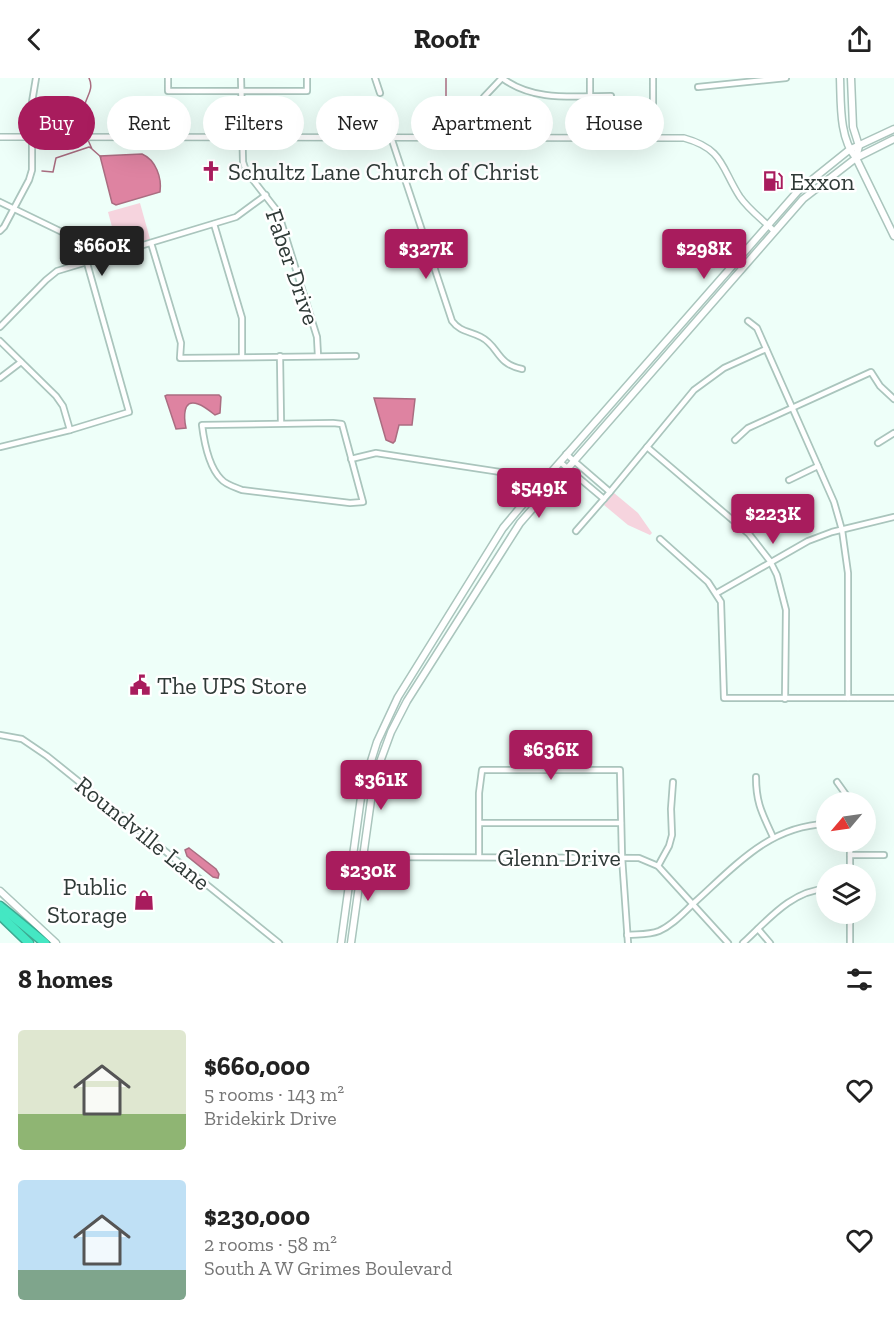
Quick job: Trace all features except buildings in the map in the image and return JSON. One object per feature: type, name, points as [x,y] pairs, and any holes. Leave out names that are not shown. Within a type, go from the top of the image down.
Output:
[{"type":"highway","points":[[0,906],[45,943]]},
{"type":"highway","points":[[0,915],[29,943]]},
{"type":"main road","points":[[840,78],[842,113],[849,150],[856,158],[894,236]]},
{"type":"main road","points":[[851,78],[853,127],[859,146],[856,158]]},
{"type":"main road","points":[[340,943],[362,790],[368,766],[399,697],[504,528],[566,454],[798,191],[849,150],[894,129]]},
{"type":"main road","points":[[351,943],[372,793],[391,732],[407,701],[520,523],[803,199],[856,158],[894,139]]},
{"type":"main road","points":[[706,295],[713,301]]},
{"type":"main road","points":[[665,342],[673,347]]},
{"type":"main road","points":[[614,400],[621,406]]},
{"type":"main road","points":[[493,545],[494,565]]},
{"type":"main road","points":[[417,668],[425,673]]},
{"type":"main road","points":[[383,729],[391,732]]},
{"type":"main road","points":[[0,891],[56,943]]},
{"type":"street","points":[[33,96],[36,78]]},
{"type":"street","points":[[168,78],[168,91],[241,92],[307,91],[307,78]]},
{"type":"street","name":"Faber Drive","points":[[241,78],[241,96]]},
{"type":"street","points":[[375,78],[380,93]]},
{"type":"street","points":[[485,96],[502,78],[517,88],[538,95],[590,96],[590,78]]},
{"type":"street","points":[[652,78],[652,96]]},
{"type":"street","points":[[720,78],[721,85]]},
{"type":"street","points":[[698,87],[786,78]]},
{"type":"street","points":[[0,137],[18,137]]},
{"type":"street","points":[[95,137],[203,137]]},
{"type":"street","points":[[399,137],[565,137]]},
{"type":"street","points":[[664,137],[684,138],[704,145],[721,162],[741,199],[774,231]]},
{"type":"street","points":[[0,231],[32,170],[33,150]]},
{"type":"street","name":"Faber Drive","points":[[243,150],[246,171],[278,212],[317,337],[318,356]]},
{"type":"street","points":[[395,150],[452,321],[456,327],[482,337],[504,362],[522,369]]},
{"type":"street","points":[[0,327],[57,271],[241,215],[266,195]]},
{"type":"street","points":[[0,202],[64,233],[76,242],[83,252],[129,412],[70,430],[0,447]]},
{"type":"street","points":[[214,224],[242,318],[242,357]]},
{"type":"street","points":[[151,243],[181,343],[180,358],[356,356]]},
{"type":"street","points":[[748,321],[757,328],[834,502],[842,530],[848,573],[848,698]]},
{"type":"street","points":[[0,342],[63,406],[70,430]]},
{"type":"street","points":[[576,531],[694,390],[724,368],[765,349]]},
{"type":"street","points":[[280,356],[281,423]]},
{"type":"street","points":[[0,378],[21,362]]},
{"type":"street","points":[[735,440],[748,428],[871,372],[880,386],[894,399]]},
{"type":"street","points":[[342,424],[351,459],[363,502],[350,503],[242,490],[221,479],[212,465],[202,425],[342,424]]},
{"type":"street","points":[[878,443],[894,433]]},
{"type":"street","points":[[647,447],[749,534],[770,561],[777,575],[786,610],[785,699]]},
{"type":"street","points":[[351,459],[376,453],[513,474],[541,499]]},
{"type":"street","points":[[566,454],[610,492]]},
{"type":"street","points":[[560,462],[604,499]]},
{"type":"street","points":[[789,480],[818,466]]},
{"type":"street","points":[[717,592],[808,541],[894,517]]},
{"type":"street","points":[[660,539],[717,592],[723,616],[724,698],[894,698]]},
{"type":"street","name":"Roundville Lane","points":[[0,735],[22,740],[38,750],[279,943]]},
{"type":"street","points":[[479,857],[479,793],[482,770],[620,770],[622,857],[628,943]]},
{"type":"street","points":[[756,777],[756,796],[759,807],[773,837]]},
{"type":"street","points":[[673,782],[670,809],[672,835],[658,866],[728,943]]},
{"type":"street","points":[[837,782],[844,792]]},
{"type":"street","points":[[480,823],[621,823]]},
{"type":"street","points":[[627,935],[661,930],[743,858],[773,837],[800,827],[816,825]]},
{"type":"street","points":[[850,864],[850,855],[884,855]]},
{"type":"street","name":"Glenn Drive","points":[[353,857],[622,857],[646,860],[658,866]]},
{"type":"street","points":[[743,943],[794,899],[807,892],[816,891]]},
{"type":"street","points":[[850,924],[850,943]]},
{"type":"street","points":[[758,929],[770,943]]},
{"type":"shaded area","points":[[142,154],[151,160],[157,170],[160,192],[116,205],[112,203],[100,156]]},
{"type":"shaded area","points":[[140,203],[150,239],[118,249],[108,212]]},
{"type":"shaded area","points":[[219,395],[221,397],[220,413],[215,415],[200,405],[189,404],[185,410],[186,428],[176,429],[165,396]]},
{"type":"shaded area","points":[[374,398],[415,399],[412,425],[399,425],[393,443],[386,440]]},
{"type":"shaded area","points":[[614,493],[638,513],[652,533],[650,535],[628,525],[604,505]]},
{"type":"shaded area","points":[[189,848],[216,869],[219,874],[218,878],[213,877],[187,856],[185,850]]},
{"type":"waterway","points":[[88,96],[91,87],[89,78]]},
{"type":"waterway","points":[[446,78],[446,96]]},
{"type":"waterway","points":[[42,171],[53,172],[56,158],[80,150]]},
{"type":"waterway","points":[[93,150],[101,157]]},
{"type":"place","name":"Schultz Lane Church of Christ","points":[[211,171]]},
{"type":"place","name":"Exxon","points":[[773,181]]},
{"type":"place","name":"The UPS Store","points":[[140,685]]},
{"type":"place","name":"Public Storage","points":[[144,900]]}]
